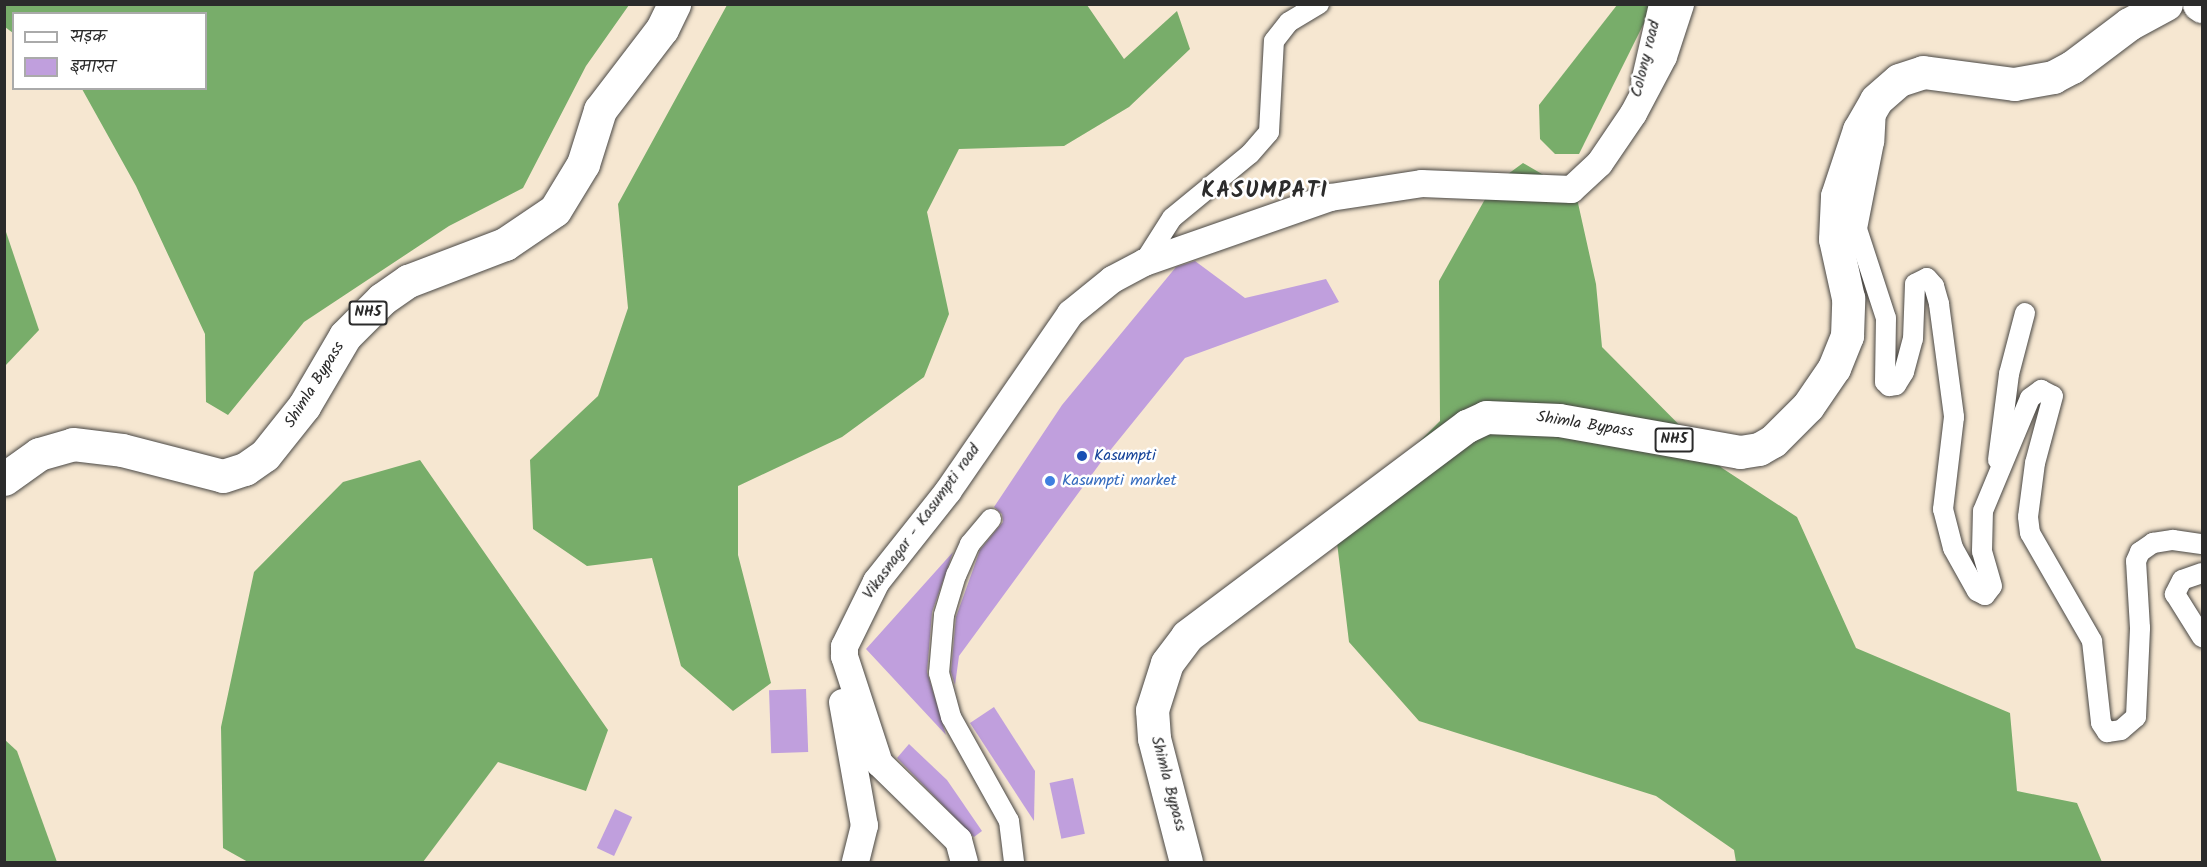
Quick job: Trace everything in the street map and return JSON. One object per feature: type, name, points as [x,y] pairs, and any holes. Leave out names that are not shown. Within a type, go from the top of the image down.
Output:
[{"type":"highway","name":"Shimla Bypass","points":[[4,479],[39,453],[73,444],[122,450],[223,476],[245,469],[265,455],[304,406],[345,336],[382,299],[408,281],[505,244],[555,210],[583,164],[600,110],[662,29],[674,4]]},
{"type":"highway","name":"Shimla Bypass","points":[[1186,862],[1154,738],[1152,710],[1167,663],[1187,636],[1467,426],[1502,415],[1559,420],[1740,452],[1758,449],[1790,428],[1834,368],[1846,336],[1848,298],[1835,240],[1837,196],[1860,130],[1876,100],[1899,80],[1923,72],[2014,84],[2053,77],[2072,68],[2129,24],[2166,4]]},
{"type":"street","points":[[1144,262],[1172,218],[1250,154],[1269,132],[1274,41],[1288,22],[1319,4]]},
{"type":"street","name":"Colony road","points":[[1633,113],[1659,4]]},
{"type":"street","name":"Vikasnagar - Kasumpti road","points":[[855,862],[864,825],[840,684],[851,626],[876,581],[948,490],[1010,396],[1070,313],[1112,279],[1144,262],[1330,197],[1421,183],[1571,189],[1599,164],[1633,113],[1663,56],[1680,4]]},
{"type":"street","points":[[1876,100],[1874,142],[1857,229],[1886,318],[1884,379],[1888,386],[1894,386],[1904,372],[1913,339],[1915,284],[1927,278],[1934,286],[1939,304],[1954,417],[1943,509],[1953,548],[1977,591],[1985,595],[1992,586],[1982,551],[1981,525],[2002,443],[2009,374],[2025,313]]},
{"type":"street","points":[[1993,483],[2012,448],[2030,398],[2047,390],[2054,404],[2035,463],[2028,517],[2030,533],[2092,641],[2101,723],[2107,732],[2121,730],[2136,717],[2140,628],[2136,561],[2140,552],[2153,543],[2173,540],[2202,544]]},
{"type":"street","points":[[991,519],[970,544],[956,575],[944,615],[939,673],[951,717],[1010,821],[1014,862]]},
{"type":"street","points":[[2202,573],[2182,580],[2175,594],[2202,637]]},
{"type":"street","points":[[844,656],[879,763],[958,840],[964,862]]},
{"type":"green space","points":[[5,4],[629,5],[586,66],[523,188],[449,226],[304,322],[228,415],[206,402],[205,334],[136,186],[83,90],[207,90],[207,12],[12,12],[12,32],[5,27]]},
{"type":"green space","points":[[727,5],[1087,5],[1124,59],[1177,11],[1190,49],[1129,107],[1064,146],[959,149],[927,212],[949,314],[924,377],[842,437],[738,486],[738,555],[771,683],[733,711],[681,666],[652,558],[587,566],[533,529],[530,460],[598,396],[628,308],[618,204]]},
{"type":"green space","points":[[1617,5],[1653,5],[1579,154],[1555,154],[1540,139],[1539,105]]},
{"type":"green space","points":[[1523,163],[1576,194],[1596,284],[1602,347],[1722,468],[1797,517],[1856,648],[2010,713],[2017,791],[2077,803],[2102,862],[1736,862],[1734,850],[1656,796],[1419,721],[1349,642],[1335,526],[1440,421],[1439,281],[1493,185]]},
{"type":"green space","points":[[4,226],[39,330],[5,366],[4,366]]},
{"type":"green space","points":[[420,460],[608,730],[586,791],[498,762],[423,862],[248,862],[223,848],[221,727],[254,572],[343,482]]},
{"type":"green space","points":[[4,739],[17,751],[57,862],[5,862]]},
{"type":"building","name":"Kasumpti market","points":[[1195,261],[1245,298],[1326,279],[1339,302],[1185,358],[1104,458],[959,656],[955,685],[951,672],[956,617],[980,550],[1003,522],[1002,514],[994,507],[1062,405],[1176,267]]},
{"type":"building","points":[[953,552],[932,612],[927,672],[946,735],[866,649]]},
{"type":"building","points":[[806,689],[808,752],[771,753],[769,690]]},
{"type":"building","points":[[994,707],[1035,771],[1034,821],[970,723]]},
{"type":"building","points":[[909,744],[947,780],[982,831],[974,837],[897,758]]},
{"type":"building","points":[[1073,778],[1085,834],[1061,839],[1050,783]]},
{"type":"building","points":[[615,809],[632,817],[614,856],[597,848]]},
{"type":"place","name":"Kasumpti","points":[[1082,456]]},
{"type":"place","name":"Kasumpti market","points":[[1050,481]]},
{"type":"district","name":"KASUMPATI","points":[[1265,192]]}]
